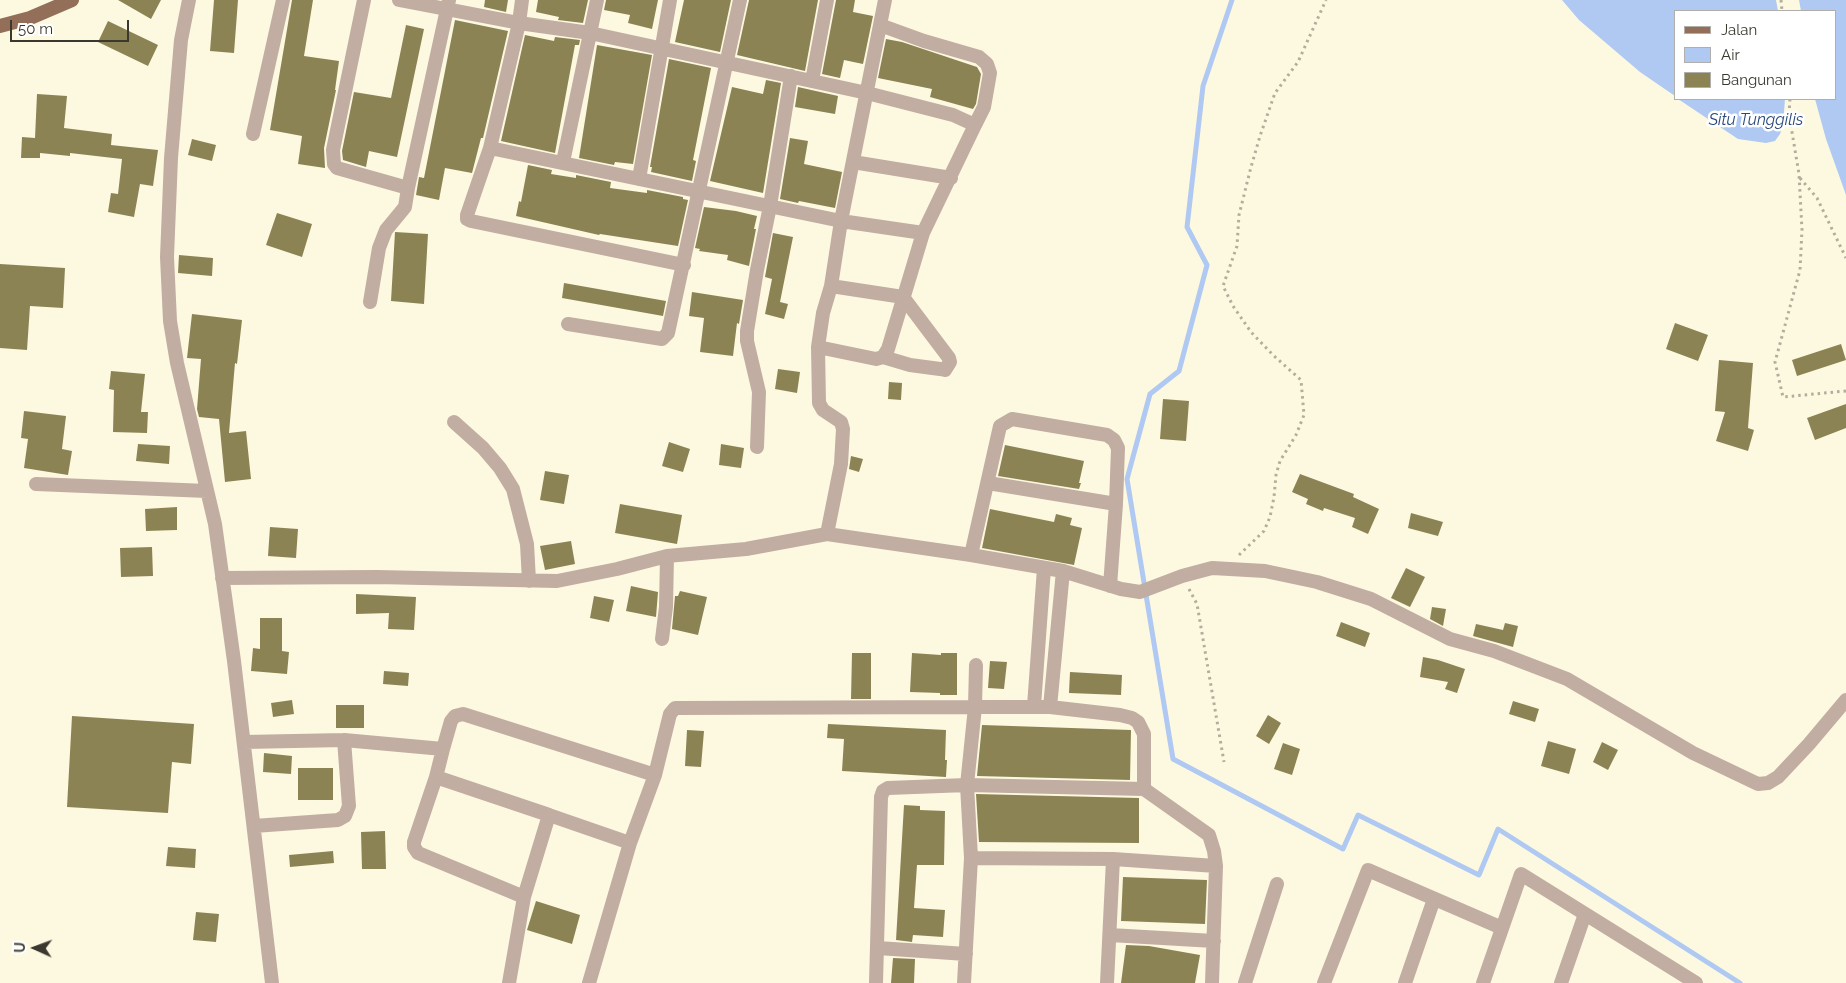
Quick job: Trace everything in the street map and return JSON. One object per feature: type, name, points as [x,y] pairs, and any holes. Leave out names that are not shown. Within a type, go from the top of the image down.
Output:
[{"type":"main road","points":[[0,26],[30,18],[72,0]]},
{"type":"street","points":[[189,0],[181,40],[171,158],[167,257],[170,321],[176,355],[215,524],[234,661],[272,983]]},
{"type":"street","points":[[253,134],[282,0]]},
{"type":"street","points":[[364,0],[333,150],[334,164],[337,168],[408,188]]},
{"type":"street","points":[[399,0],[448,5],[519,23],[590,33],[791,76],[953,115],[975,125]]},
{"type":"street","points":[[522,0],[519,23],[490,148],[467,215],[468,219],[684,265]]},
{"type":"street","points":[[563,162],[597,0]]},
{"type":"street","points":[[639,179],[670,0]]},
{"type":"street","points":[[568,324],[662,339],[668,334],[740,0]]},
{"type":"street","points":[[812,81],[828,0]]},
{"type":"street","points":[[826,534],[841,464],[843,429],[841,422],[823,410],[820,404],[818,347],[823,313],[831,286],[841,222],[885,0]]},
{"type":"street","points":[[370,302],[378,248],[386,230],[405,207],[448,5]]},
{"type":"street","points":[[880,25],[924,41],[979,57],[987,64],[990,73],[984,107],[923,233],[888,349],[883,357]]},
{"type":"street","points":[[757,448],[760,392],[747,341],[747,331],[791,76]]},
{"type":"street","points":[[490,148],[841,222],[923,233]]},
{"type":"street","points":[[853,162],[951,178]]},
{"type":"street","points":[[818,347],[876,359],[883,357],[910,365],[945,370],[950,362],[949,358],[903,297],[831,286]]},
{"type":"street","points":[[971,555],[1000,426],[1012,419],[1107,435],[1114,440],[1118,448],[1110,586]]},
{"type":"street","points":[[454,422],[483,448],[514,489],[527,544],[529,581]]},
{"type":"street","points":[[988,483],[1116,504]]},
{"type":"street","points":[[36,484],[207,491]]},
{"type":"street","points":[[222,578],[376,577],[558,581],[667,556],[746,549],[826,534],[971,555],[1063,571],[1110,586],[1140,592],[1158,584],[1212,568],[1265,571],[1318,582],[1372,599],[1450,639],[1494,651],[1568,679],[1694,753],[1758,784],[1768,783],[1778,777],[1846,700]]},
{"type":"street","points":[[662,639],[666,607],[667,556]]},
{"type":"street","points":[[1034,706],[1044,568]]},
{"type":"street","points":[[1050,707],[1063,571]]},
{"type":"street","points":[[964,983],[971,858],[967,786],[975,707],[976,665]]},
{"type":"street","points":[[589,983],[630,843],[655,774],[670,714],[675,708],[1034,706],[1120,715],[1132,718],[1138,722],[1144,734],[1144,789]]},
{"type":"street","points":[[524,897],[418,853],[414,848],[414,842],[436,777],[451,721],[455,716],[463,714],[655,774]]},
{"type":"street","points":[[244,742],[344,740],[443,749]]},
{"type":"street","points":[[254,826],[338,820],[346,816],[349,806],[344,740]]},
{"type":"street","points":[[436,777],[630,843]]},
{"type":"street","points":[[876,983],[881,797],[883,792],[888,788],[967,786],[1144,789],[1209,834],[1216,866],[1212,983]]},
{"type":"street","points":[[509,983],[524,897],[549,815]]},
{"type":"street","points":[[971,858],[1113,859],[1216,866]]},
{"type":"street","points":[[1107,983],[1113,859]]},
{"type":"street","points":[[1324,983],[1368,870],[1502,928]]},
{"type":"street","points":[[1483,983],[1521,874],[1696,983]]},
{"type":"street","points":[[1245,983],[1277,884]]},
{"type":"street","points":[[1405,983],[1434,899]]},
{"type":"street","points":[[1561,983],[1585,914]]},
{"type":"street","points":[[1110,935],[1214,941]]},
{"type":"street","points":[[878,948],[966,954]]},
{"type":"path","points":[[1238,556],[1264,531],[1270,517],[1280,461],[1296,435],[1304,415],[1301,380],[1273,355],[1252,332],[1233,306],[1223,286],[1237,246],[1240,215],[1251,167],[1275,93],[1298,62],[1326,0]]},
{"type":"path","points":[[1790,100],[1789,114],[1800,178],[1802,230],[1800,270],[1776,362],[1783,398],[1846,391]]},
{"type":"path","points":[[1800,178],[1817,198],[1846,258]]},
{"type":"path","points":[[1182,576],[1197,604],[1224,762]]},
{"type":"water","name":"Situ Tunggilis","points":[[1562,0],[1776,0],[1778,10],[1674,10],[1674,95],[1640,72],[1579,20]]},
{"type":"water","name":"Situ Tunggilis","points":[[1799,0],[1846,0],[1846,195],[1826,139],[1815,100],[1836,100],[1836,10],[1801,10]]},
{"type":"water","name":"Situ Tunggilis","points":[[1680,100],[1785,100],[1783,125],[1775,141],[1766,143],[1738,139]]},
{"type":"building","points":[[118,0],[161,0],[151,19]]},
{"type":"building","points":[[214,0],[238,0],[234,53],[210,51]]},
{"type":"building","points":[[292,0],[313,0],[304,56],[339,61],[336,90],[324,148],[325,168],[298,164],[302,136],[270,130]]},
{"type":"building","points":[[485,0],[508,0],[506,12],[484,7]]},
{"type":"building","points":[[538,0],[588,0],[583,23],[558,20],[559,17],[536,12]]},
{"type":"building","points":[[606,0],[658,0],[652,29],[628,23],[630,15],[604,10]]},
{"type":"building","points":[[684,0],[731,0],[720,52],[675,42]]},
{"type":"building","points":[[749,0],[818,0],[805,71],[737,55]]},
{"type":"building","points":[[836,0],[855,0],[853,12],[873,16],[863,64],[844,60],[840,78],[822,74]]},
{"type":"building","points":[[455,20],[508,31],[483,138],[481,138],[472,173],[445,168],[439,200],[416,195],[419,177],[424,178]]},
{"type":"building","points":[[108,21],[158,45],[148,66],[98,42]]},
{"type":"building","points":[[406,25],[424,29],[397,157],[369,151],[366,167],[343,160],[342,151],[354,92],[391,98]]},
{"type":"building","points":[[525,35],[554,41],[555,37],[580,40],[579,45],[575,45],[555,153],[501,141]]},
{"type":"building","points":[[886,39],[902,42],[977,67],[981,74],[976,104],[973,109],[930,97],[932,89],[878,78]]},
{"type":"building","points":[[597,45],[652,55],[633,164],[615,162],[614,165],[579,158]]},
{"type":"building","points":[[669,59],[711,68],[693,160],[696,161],[692,181],[651,172],[652,167],[650,167]]},
{"type":"building","points":[[766,80],[781,83],[763,193],[710,181],[732,87],[763,94]]},
{"type":"building","points":[[798,87],[838,96],[835,114],[795,107]]},
{"type":"building","points":[[37,94],[67,96],[64,128],[112,134],[111,145],[158,150],[153,186],[140,184],[134,217],[108,212],[111,193],[118,194],[122,159],[70,153],[70,156],[40,153],[40,158],[21,158],[22,137],[35,138]]},
{"type":"building","points":[[790,138],[808,141],[804,164],[842,172],[835,208],[780,199]]},
{"type":"building","points":[[192,139],[216,145],[212,161],[188,155]]},
{"type":"building","points":[[528,165],[552,170],[551,174],[576,178],[576,175],[611,182],[610,188],[647,193],[647,190],[683,197],[683,199],[688,200],[678,246],[599,235],[516,216],[519,201],[521,202]]},
{"type":"building","points":[[704,207],[757,216],[749,266],[727,260],[728,255],[699,251],[700,249],[695,248]]},
{"type":"building","points":[[277,213],[312,224],[302,257],[266,245]]},
{"type":"building","points":[[395,232],[428,234],[424,304],[391,301]]},
{"type":"building","points":[[773,233],[793,237],[780,302],[788,304],[784,319],[765,314],[772,279],[765,277]]},
{"type":"building","points":[[179,255],[213,258],[212,276],[178,273]]},
{"type":"building","points":[[0,264],[65,268],[63,308],[30,306],[27,350],[0,348]]},
{"type":"building","points":[[564,283],[666,301],[663,316],[562,298]]},
{"type":"building","points":[[692,292],[743,300],[739,324],[737,323],[733,356],[700,352],[704,318],[689,316]]},
{"type":"building","points":[[192,314],[242,320],[237,364],[235,363],[229,433],[246,431],[251,479],[225,482],[219,419],[199,417],[197,409],[201,359],[187,358]]},
{"type":"building","points":[[1675,323],[1708,335],[1698,361],[1666,349]]},
{"type":"building","points":[[1841,344],[1846,360],[1797,376],[1792,360]]},
{"type":"building","points":[[1719,360],[1753,363],[1748,428],[1754,430],[1748,451],[1716,441],[1725,412],[1715,411]]},
{"type":"building","points":[[778,369],[800,372],[797,393],[775,389]]},
{"type":"building","points":[[111,371],[145,374],[141,412],[148,412],[147,433],[113,432],[114,390],[109,389]]},
{"type":"building","points":[[889,382],[902,383],[901,400],[888,399]]},
{"type":"building","points":[[1163,399],[1189,401],[1186,441],[1160,439]]},
{"type":"building","points":[[1846,404],[1846,428],[1815,440],[1807,418]]},
{"type":"building","points":[[24,411],[66,416],[62,449],[72,451],[68,475],[24,468],[28,439],[21,438]]},
{"type":"building","points":[[669,442],[690,449],[683,472],[662,466]]},
{"type":"building","points":[[138,444],[170,446],[169,464],[136,461]]},
{"type":"building","points":[[721,444],[744,448],[741,468],[719,465]]},
{"type":"building","points":[[1005,445],[1084,461],[1079,489],[998,476]]},
{"type":"building","points":[[851,456],[863,459],[859,472],[849,469]]},
{"type":"building","points":[[545,471],[569,475],[564,504],[540,500]]},
{"type":"building","points":[[1300,474],[1354,494],[1353,497],[1379,509],[1368,534],[1352,527],[1355,518],[1324,508],[1323,511],[1306,504],[1308,499],[1292,492]]},
{"type":"building","points":[[620,504],[682,515],[677,544],[615,533]]},
{"type":"building","points":[[177,507],[177,530],[146,531],[145,509]]},
{"type":"building","points":[[990,509],[1054,522],[1056,514],[1072,518],[1070,525],[1082,528],[1074,565],[982,548]]},
{"type":"building","points":[[1411,513],[1443,522],[1438,536],[1408,528]]},
{"type":"building","points":[[270,527],[298,529],[296,558],[268,556]]},
{"type":"building","points":[[571,541],[575,564],[545,570],[540,546]]},
{"type":"building","points":[[152,547],[153,576],[121,577],[120,548]]},
{"type":"building","points":[[1406,568],[1425,577],[1410,607],[1391,598]]},
{"type":"building","points":[[631,586],[658,592],[656,617],[626,611]]},
{"type":"building","points":[[680,591],[707,597],[698,635],[672,629],[675,596],[678,596]]},
{"type":"building","points":[[356,594],[416,597],[414,630],[388,629],[389,613],[356,614]]},
{"type":"building","points":[[594,596],[614,600],[609,622],[590,618]]},
{"type":"building","points":[[1432,607],[1446,609],[1443,626],[1430,619]]},
{"type":"building","points":[[260,618],[282,618],[282,651],[289,652],[287,674],[251,671],[253,648],[260,649]]},
{"type":"building","points":[[1341,622],[1370,633],[1365,647],[1336,636]]},
{"type":"building","points":[[1505,623],[1518,626],[1513,647],[1473,636],[1476,624],[1503,630]]},
{"type":"building","points":[[852,653],[871,653],[871,699],[851,699]]},
{"type":"building","points":[[912,653],[941,655],[941,653],[957,653],[957,695],[910,692]]},
{"type":"building","points":[[1423,657],[1465,669],[1457,693],[1445,689],[1448,682],[1420,677]]},
{"type":"building","points":[[990,661],[1007,662],[1004,689],[988,688]]},
{"type":"building","points":[[384,671],[409,673],[408,686],[383,684]]},
{"type":"building","points":[[1070,672],[1122,675],[1121,695],[1069,693]]},
{"type":"building","points":[[292,700],[294,714],[273,717],[271,703]]},
{"type":"building","points":[[1513,701],[1539,709],[1535,722],[1509,714]]},
{"type":"building","points":[[336,705],[364,705],[364,728],[336,728]]},
{"type":"building","points":[[1268,715],[1281,723],[1269,744],[1256,736]]},
{"type":"building","points":[[72,716],[194,724],[191,764],[172,762],[168,813],[67,807]]},
{"type":"building","points":[[828,724],[946,730],[946,777],[842,771],[844,739],[827,738]]},
{"type":"building","points":[[982,725],[1131,730],[1130,780],[977,776]]},
{"type":"building","points":[[687,730],[704,731],[701,767],[685,766]]},
{"type":"building","points":[[1548,741],[1576,749],[1569,774],[1541,766]]},
{"type":"building","points":[[1602,742],[1618,750],[1608,770],[1593,762]]},
{"type":"building","points":[[1283,743],[1300,749],[1292,775],[1274,769]]},
{"type":"building","points":[[264,753],[292,756],[291,774],[263,772]]},
{"type":"building","points":[[298,768],[333,768],[333,800],[298,800]]},
{"type":"building","points":[[976,794],[1139,798],[1139,843],[979,842]]},
{"type":"building","points":[[904,805],[920,806],[920,810],[945,811],[944,865],[917,865],[914,908],[945,910],[943,937],[913,935],[912,942],[896,940]]},
{"type":"building","points":[[385,831],[386,869],[362,869],[361,832]]},
{"type":"building","points":[[168,847],[196,849],[195,868],[166,866]]},
{"type":"building","points":[[333,851],[334,863],[290,867],[289,855]]},
{"type":"building","points":[[1123,877],[1207,880],[1205,924],[1121,921]]},
{"type":"building","points":[[536,901],[580,915],[572,944],[527,930]]},
{"type":"building","points":[[196,912],[219,914],[216,942],[193,940]]},
{"type":"building","points":[[1126,945],[1149,946],[1200,955],[1195,983],[1121,983]]},
{"type":"building","points":[[893,958],[915,959],[914,983],[891,983]]},
{"type":"waterway","points":[[1232,0],[1203,86],[1187,227],[1207,265],[1179,371],[1150,394],[1127,479],[1173,759],[1343,849],[1358,815],[1479,875],[1498,829],[1740,983]]}]
